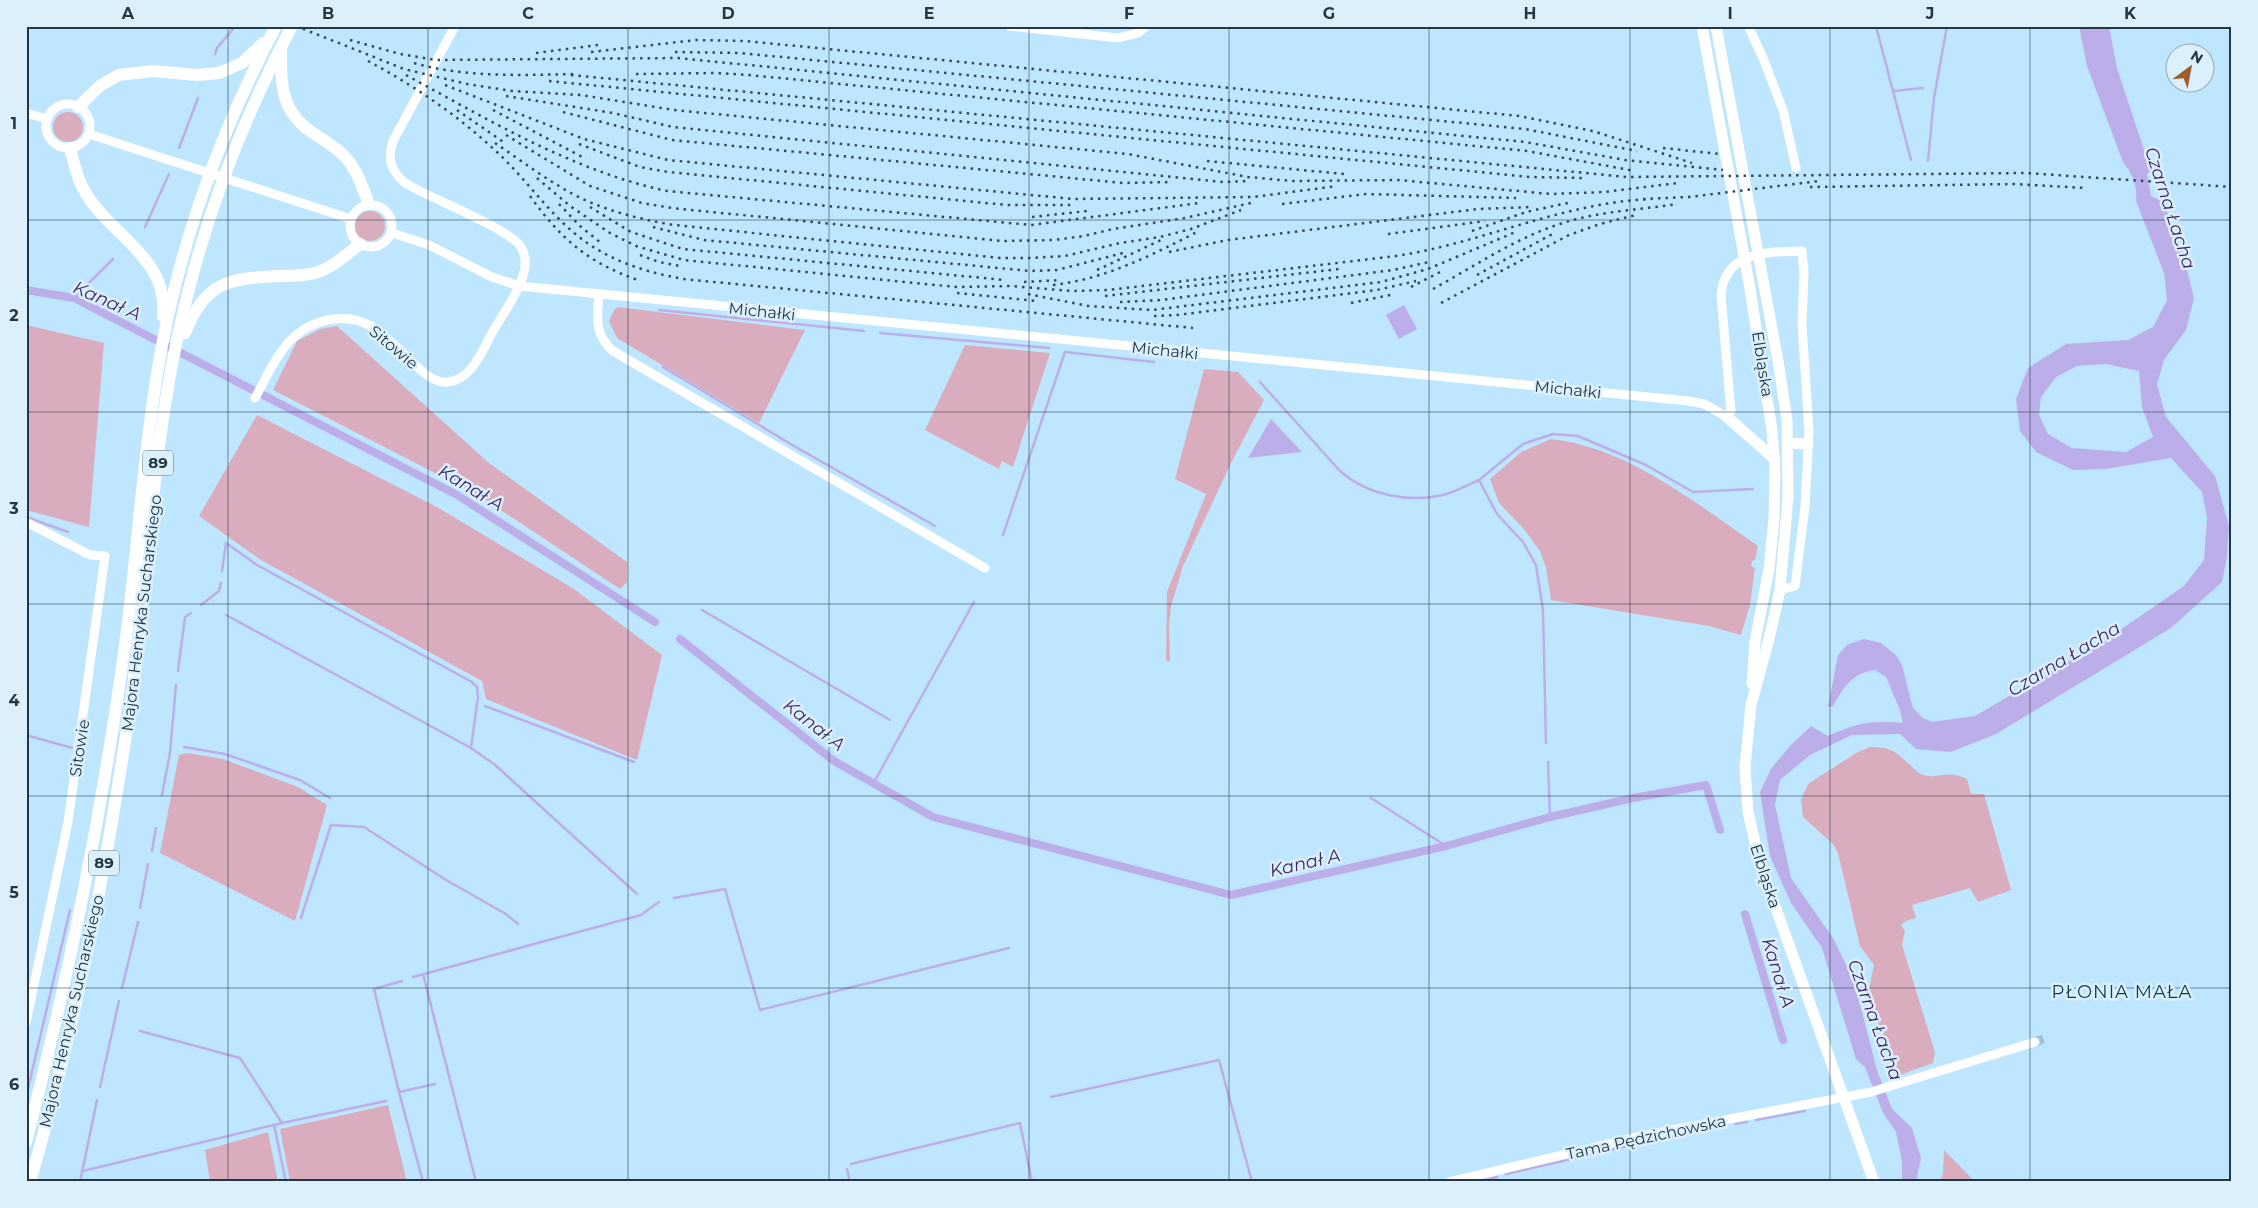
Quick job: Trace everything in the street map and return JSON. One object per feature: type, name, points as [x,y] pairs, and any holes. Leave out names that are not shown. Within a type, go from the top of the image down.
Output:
[{"type":"highway","name":"Majora Henryka Sucharskiego","points":[[30,1182],[77,999],[115,803],[141,624],[159,457],[176,342],[199,251],[217,155],[276,26]]},
{"type":"highway","name":"Majora Henryka Sucharskiego","points":[[26,1142],[53,1038],[98,824],[123,662],[156,380],[164,333],[208,198],[229,160],[252,103],[292,26]]},
{"type":"highway","points":[[78,107],[101,85],[119,75],[153,71],[197,75],[219,73],[242,63],[260,45],[268,42]]},
{"type":"highway","points":[[282,46],[282,86],[291,112],[304,127],[333,146],[346,159],[356,172],[369,204]]},
{"type":"highway","points":[[70,148],[85,192],[151,266],[158,279],[163,295],[161,328],[164,333]]},
{"type":"highway","points":[[176,342],[184,335],[198,305],[223,284],[250,278],[302,276],[315,273],[334,264],[360,244]]},
{"type":"main road","name":"Elbląska","points":[[1702,26],[1749,283],[1772,430],[1774,459],[1773,534],[1769,569],[1755,642],[1745,766],[1747,804],[1760,864],[1874,1182]]},
{"type":"main road","name":"Elbląska","points":[[1716,26],[1778,361],[1787,420],[1788,498],[1780,590],[1770,639],[1751,706]]},
{"type":"main road","points":[[1727,417],[1774,459]]},
{"type":"main road","points":[[1752,439],[1772,430]]},
{"type":"main road","points":[[1787,443],[1808,444]]},
{"type":"street","name":"Sitowie","points":[[255,398],[283,348],[297,333],[319,321],[342,318],[360,320],[375,328],[426,374],[437,381],[448,382],[458,379],[470,369],[479,356],[519,286],[526,264],[520,247],[514,240],[496,229],[405,184],[391,166],[390,152],[393,142],[455,26]]},
{"type":"street","points":[[1009,26],[1118,38],[1138,33],[1146,26]]},
{"type":"street","points":[[1748,26],[1763,58],[1783,110],[1796,168]]},
{"type":"street","points":[[62,105],[78,107],[89,118],[89,134],[80,145],[70,148],[60,147],[52,142],[47,133],[47,119],[53,110],[62,105]]},
{"type":"street","points":[[26,113],[47,119]]},
{"type":"street","points":[[89,134],[351,219]]},
{"type":"street","points":[[369,204],[383,208],[392,219],[392,233],[381,245],[370,247],[360,244],[352,236],[351,219],[360,207],[369,204]]},
{"type":"street","points":[[392,233],[429,245],[492,277],[519,286]]},
{"type":"street","points":[[1727,417],[1731,411],[1721,295],[1724,280],[1732,267],[1742,258],[1782,251],[1802,251],[1804,272],[1802,324],[1808,416],[1805,507],[1795,586],[1780,590]]},
{"type":"street","name":"Michałki","points":[[519,286],[1689,401],[1704,404],[1727,417]]},
{"type":"street","points":[[599,295],[596,319],[599,333],[606,345],[613,351],[985,568]]},
{"type":"street","name":"Sitowie","points":[[26,522],[90,555],[106,556],[68,822],[26,1023]]},
{"type":"street","name":"Tama Pędzichowska","points":[[1449,1182],[1639,1137],[1871,1092],[2035,1042]]},
{"type":"shaded area","points":[[2079,26],[2109,26],[2117,68],[2151,171],[2147,174],[2151,196],[2163,202],[2182,250],[2194,298],[2186,330],[2164,360],[2157,384],[2166,417],[2215,476],[2229,526],[2227,557],[2222,582],[2171,628],[1996,734],[1951,752],[1916,749],[1900,734],[1852,735],[1810,755],[1780,780],[1775,805],[1791,878],[1833,938],[1854,981],[1877,1070],[1892,1109],[1912,1128],[1921,1158],[1916,1182],[1902,1182],[1902,1161],[1896,1132],[1883,1113],[1865,1067],[1856,1059],[1822,948],[1791,903],[1770,856],[1760,792],[1771,769],[1789,747],[1811,726],[1828,736],[1847,728],[1872,722],[1903,723],[1900,710],[1886,677],[1875,670],[1860,674],[1845,687],[1833,706],[1828,707],[1838,655],[1847,645],[1864,639],[1881,643],[1896,655],[1902,665],[1913,708],[1923,718],[1932,722],[1975,716],[2107,639],[2184,586],[2204,560],[2207,518],[2202,492],[2171,458],[2106,469],[2073,470],[2036,452],[2020,431],[2016,399],[2028,368],[2066,344],[2128,340],[2153,327],[2167,300],[2164,273],[2136,201],[2134,180],[2123,162],[2087,66]],"holes":[[[2106,364],[2139,371],[2142,407],[2153,437],[2126,452],[2072,448],[2048,434],[2039,415],[2041,397],[2056,377],[2077,366]]]},
{"type":"shaded area","points":[[68,112],[79,116],[83,127],[79,138],[68,142],[57,138],[53,127],[57,116]]},
{"type":"shaded area","points":[[370,211],[381,215],[385,226],[381,237],[370,241],[359,237],[355,226],[359,215]]},
{"type":"shaded area","points":[[1404,305],[1417,329],[1399,339],[1386,315]]},
{"type":"shaded area","points":[[618,307],[805,330],[759,423],[617,338],[609,321],[614,310]]},
{"type":"shaded area","points":[[26,325],[104,343],[89,527],[26,510]]},
{"type":"shaded area","points":[[337,326],[489,463],[627,562],[627,582],[620,589],[478,495],[273,390],[297,341],[320,329]]},
{"type":"shaded area","points":[[965,345],[1050,353],[1013,467],[1002,461],[999,469],[925,430]]},
{"type":"shaded area","points":[[1204,369],[1238,372],[1264,400],[1231,463],[1183,566],[1171,606],[1169,624],[1170,662],[1166,660],[1167,592],[1206,494],[1175,479]]},
{"type":"shaded area","points":[[257,415],[437,507],[574,589],[662,655],[637,760],[486,699],[482,681],[261,560],[199,516]]},
{"type":"shaded area","points":[[1271,419],[1302,452],[1248,458]]},
{"type":"shaded area","points":[[1551,439],[1579,444],[1607,453],[1634,465],[1686,496],[1758,546],[1755,560],[1752,561],[1751,566],[1755,568],[1750,605],[1741,635],[1709,626],[1551,600],[1546,568],[1540,551],[1523,528],[1499,503],[1490,479],[1521,452]]},
{"type":"shaded area","points":[[1870,747],[1892,751],[1918,772],[1925,775],[1960,776],[1967,779],[1971,794],[1984,794],[2011,890],[1978,902],[1970,888],[1912,905],[1916,918],[1906,921],[1901,925],[1905,931],[1902,945],[1935,1052],[1933,1063],[1897,1076],[1886,1049],[1869,989],[1874,965],[1860,946],[1838,853],[1833,844],[1803,817],[1801,800],[1808,784],[1856,753]]},
{"type":"shaded area","points":[[188,753],[223,759],[298,787],[327,805],[295,921],[160,853],[179,755]]},
{"type":"shaded area","points":[[388,1105],[407,1182],[290,1182],[280,1129]]},
{"type":"shaded area","points":[[268,1132],[278,1182],[210,1182],[205,1150]]},
{"type":"shaded area","points":[[1944,1150],[1975,1182],[1940,1182],[1943,1174]]},
{"type":"waterway","points":[[1876,26],[1911,160]]},
{"type":"waterway","points":[[1928,161],[1934,98],[1947,26]]},
{"type":"waterway","points":[[215,54],[217,48],[233,29]]},
{"type":"waterway","points":[[1893,91],[1923,88]]},
{"type":"waterway","points":[[179,148],[198,98]]},
{"type":"waterway","points":[[145,227],[169,174]]},
{"type":"waterway","points":[[87,285],[113,259]]},
{"type":"waterway","name":"Kanał A","points":[[26,290],[74,298],[253,390]]},
{"type":"waterway","name":"Kanał A","points":[[74,298],[80,293]]},
{"type":"waterway","points":[[659,310],[864,331]]},
{"type":"waterway","points":[[880,333],[1049,348]]},
{"type":"waterway","points":[[1003,535],[1065,352],[1154,362]]},
{"type":"waterway","points":[[663,367],[794,446],[935,526]]},
{"type":"waterway","points":[[1260,382],[1340,471],[1363,486],[1388,495],[1416,498],[1443,495],[1479,480]]},
{"type":"waterway","name":"Kanał A","points":[[263,395],[457,495],[655,622]]},
{"type":"waterway","points":[[1546,743],[1543,610],[1536,565],[1523,542],[1497,514],[1479,480],[1523,444],[1553,434],[1578,436],[1646,465],[1693,492],[1753,489]]},
{"type":"waterway","points":[[26,517],[68,532]]},
{"type":"waterway","points":[[222,571],[226,543],[257,565],[472,682],[477,687],[478,697],[471,748]]},
{"type":"waterway","points":[[201,605],[219,591],[221,583]]},
{"type":"waterway","points":[[873,784],[974,602]]},
{"type":"waterway","points":[[702,610],[890,720]]},
{"type":"waterway","points":[[178,671],[185,617],[191,613]]},
{"type":"waterway","points":[[226,615],[471,748],[494,764],[637,894]]},
{"type":"waterway","name":"Kanał A","points":[[680,639],[834,761],[933,817],[1231,895],[1446,846],[1550,817],[1633,798],[1706,785],[1720,830]]},
{"type":"waterway","points":[[162,795],[170,753],[176,685]]},
{"type":"waterway","points":[[485,706],[634,762]]},
{"type":"waterway","points":[[26,735],[72,748]]},
{"type":"waterway","points":[[184,747],[225,754],[300,780],[330,798]]},
{"type":"waterway","points":[[1548,762],[1550,817]]},
{"type":"waterway","points":[[1371,798],[1446,846]]},
{"type":"waterway","points":[[301,918],[331,825],[364,827],[446,880],[506,914],[518,924]]},
{"type":"waterway","points":[[152,851],[156,828]]},
{"type":"waterway","points":[[140,908],[148,864]]},
{"type":"waterway","points":[[674,898],[725,889],[760,1010],[1009,948]]},
{"type":"waterway","points":[[413,977],[641,915],[659,902]]},
{"type":"waterway","points":[[26,1097],[70,910]]},
{"type":"waterway","name":"Kanał A","points":[[1745,914],[1783,1040]]},
{"type":"waterway","points":[[122,988],[138,922]]},
{"type":"waterway","points":[[423,974],[476,1182]]},
{"type":"waterway","points":[[402,981],[374,989],[399,1092],[435,1084]]},
{"type":"waterway","points":[[100,1087],[119,1001]]},
{"type":"waterway","points":[[83,1171],[282,1123],[240,1058],[140,1031]]},
{"type":"waterway","points":[[1051,1097],[1219,1060],[1252,1182]]},
{"type":"waterway","points":[[399,1092],[423,1182]]},
{"type":"waterway","points":[[80,1182],[97,1100]]},
{"type":"waterway","points":[[282,1123],[386,1101]]},
{"type":"waterway","points":[[1756,1120],[1805,1111]]},
{"type":"waterway","points":[[1735,1124],[1747,1122]]},
{"type":"waterway","points":[[851,1164],[1020,1123],[1032,1182]]},
{"type":"waterway","points":[[274,1125],[286,1182]]},
{"type":"waterway","points":[[1713,1129],[1724,1126]]},
{"type":"waterway","points":[[1648,1142],[1706,1130]]},
{"type":"waterway","points":[[1506,1174],[1632,1145]]},
{"type":"waterway","points":[[847,1169],[850,1182]]},
{"type":"waterway","points":[[1479,1182],[1497,1177]]},
{"type":"tunnel","points":[[2035,1042],[2046,1038]]},
{"type":"railway","points":[[296,26],[404,69],[467,84],[512,91],[581,95],[674,110],[1128,154],[1248,177],[1292,181],[1398,180],[1551,194],[1604,192],[1678,183]]},
{"type":"railway","points":[[350,40],[400,54],[436,60],[678,58],[1525,142],[1625,160],[1723,170]]},
{"type":"railway","points":[[591,52],[696,40],[745,41],[1519,116],[1593,131],[1692,163]]},
{"type":"railway","points":[[536,53],[598,45]]},
{"type":"railway","points":[[675,52],[740,53],[1525,129],[1637,151]]},
{"type":"railway","points":[[368,61],[420,92],[469,127],[507,162],[561,221],[588,244],[617,260],[633,266],[683,279],[1193,328]]},
{"type":"railway","points":[[414,63],[434,68],[475,73],[516,75],[578,74]]},
{"type":"railway","points":[[636,74],[716,73],[749,75],[1527,151],[1635,171]]},
{"type":"railway","points":[[406,75],[500,126],[565,157],[598,171],[667,191],[1031,225],[1199,203]]},
{"type":"railway","points":[[571,75],[1627,177],[2026,173],[2232,187]]},
{"type":"railway","points":[[549,81],[1530,177],[1582,178]]},
{"type":"railway","points":[[445,85],[584,139],[668,160],[1073,199],[1253,197],[1337,186]]},
{"type":"railway","points":[[506,96],[613,113],[673,127],[1224,182],[1248,181]]},
{"type":"railway","points":[[457,110],[505,143]]},
{"type":"railway","points":[[493,110],[586,159]]},
{"type":"railway","points":[[563,112],[672,140],[1123,183],[1172,182]]},
{"type":"railway","points":[[506,135],[590,186],[642,203],[672,208],[1002,241],[1054,240],[1084,236],[1113,229],[1185,218],[1255,202]]},
{"type":"railway","points":[[495,143],[572,194],[614,211],[644,219],[674,225],[1000,258],[1065,256],[1191,229],[1241,210]]},
{"type":"railway","points":[[579,144],[640,167],[668,172],[1007,205],[1075,205]]},
{"type":"railway","points":[[1663,148],[1719,154]]},
{"type":"railway","points":[[1207,161],[1344,174]]},
{"type":"railway","points":[[537,178],[570,206],[610,233],[636,246],[684,260],[956,287],[1010,286],[1072,291],[1108,290],[1396,256],[1460,242],[1585,208],[1617,202],[1650,199]]},
{"type":"railway","points":[[1643,199],[1689,197],[1819,181]]},
{"type":"railway","points":[[1810,187],[2014,184],[2086,188]]},
{"type":"railway","points":[[1282,204],[1366,194],[1516,198]]},
{"type":"railway","points":[[530,196],[552,224],[576,247],[604,266],[638,280]]},
{"type":"railway","points":[[1472,231],[1526,212],[1572,202]]},
{"type":"railway","points":[[559,204],[580,226],[601,243]]},
{"type":"railway","points":[[1433,289],[1513,244],[1563,223],[1620,211],[1677,204]]},
{"type":"railway","points":[[590,207],[631,232],[683,249],[1004,280]]},
{"type":"railway","points":[[1169,252],[1228,240],[1478,209],[1531,207]]},
{"type":"railway","points":[[1032,217],[1087,211]]},
{"type":"railway","points":[[1441,303],[1569,235],[1600,224],[1636,215]]},
{"type":"railway","points":[[1388,234],[1485,221]]},
{"type":"railway","points":[[653,227],[704,240],[1030,271],[1057,270],[1123,253]]},
{"type":"railway","points":[[1028,294],[1088,306],[1152,310],[1381,282],[1428,269],[1518,231]]},
{"type":"railway","points":[[1053,285],[1091,278],[1109,272],[1144,258],[1197,232]]},
{"type":"railway","points":[[1477,275],[1556,232]]},
{"type":"railway","points":[[1097,270],[1161,240]]},
{"type":"railway","points":[[640,255],[659,262],[680,266]]},
{"type":"railway","points":[[1120,302],[1161,300],[1393,270],[1429,262]]},
{"type":"railway","points":[[1105,296],[1339,269]]},
{"type":"railway","points":[[1411,287],[1444,270]]},
{"type":"railway","points":[[1024,282],[1061,280]]},
{"type":"railway","points":[[1154,316],[1177,315],[1377,290],[1416,281]]},
{"type":"railway","points":[[957,293],[1036,301]]},
{"type":"railway","points":[[1351,303],[1395,294]]},
{"type":"district","name":"PŁONIA MAŁA","points":[[2122,992]]},
{"type":"water label","name":"Czarna Łacha","points":[[2170,208]]},
{"type":"water label","name":"Czarna Łacha","points":[[2064,659]]},
{"type":"water label","name":"Czarna Łacha","points":[[1875,1020]]}]
